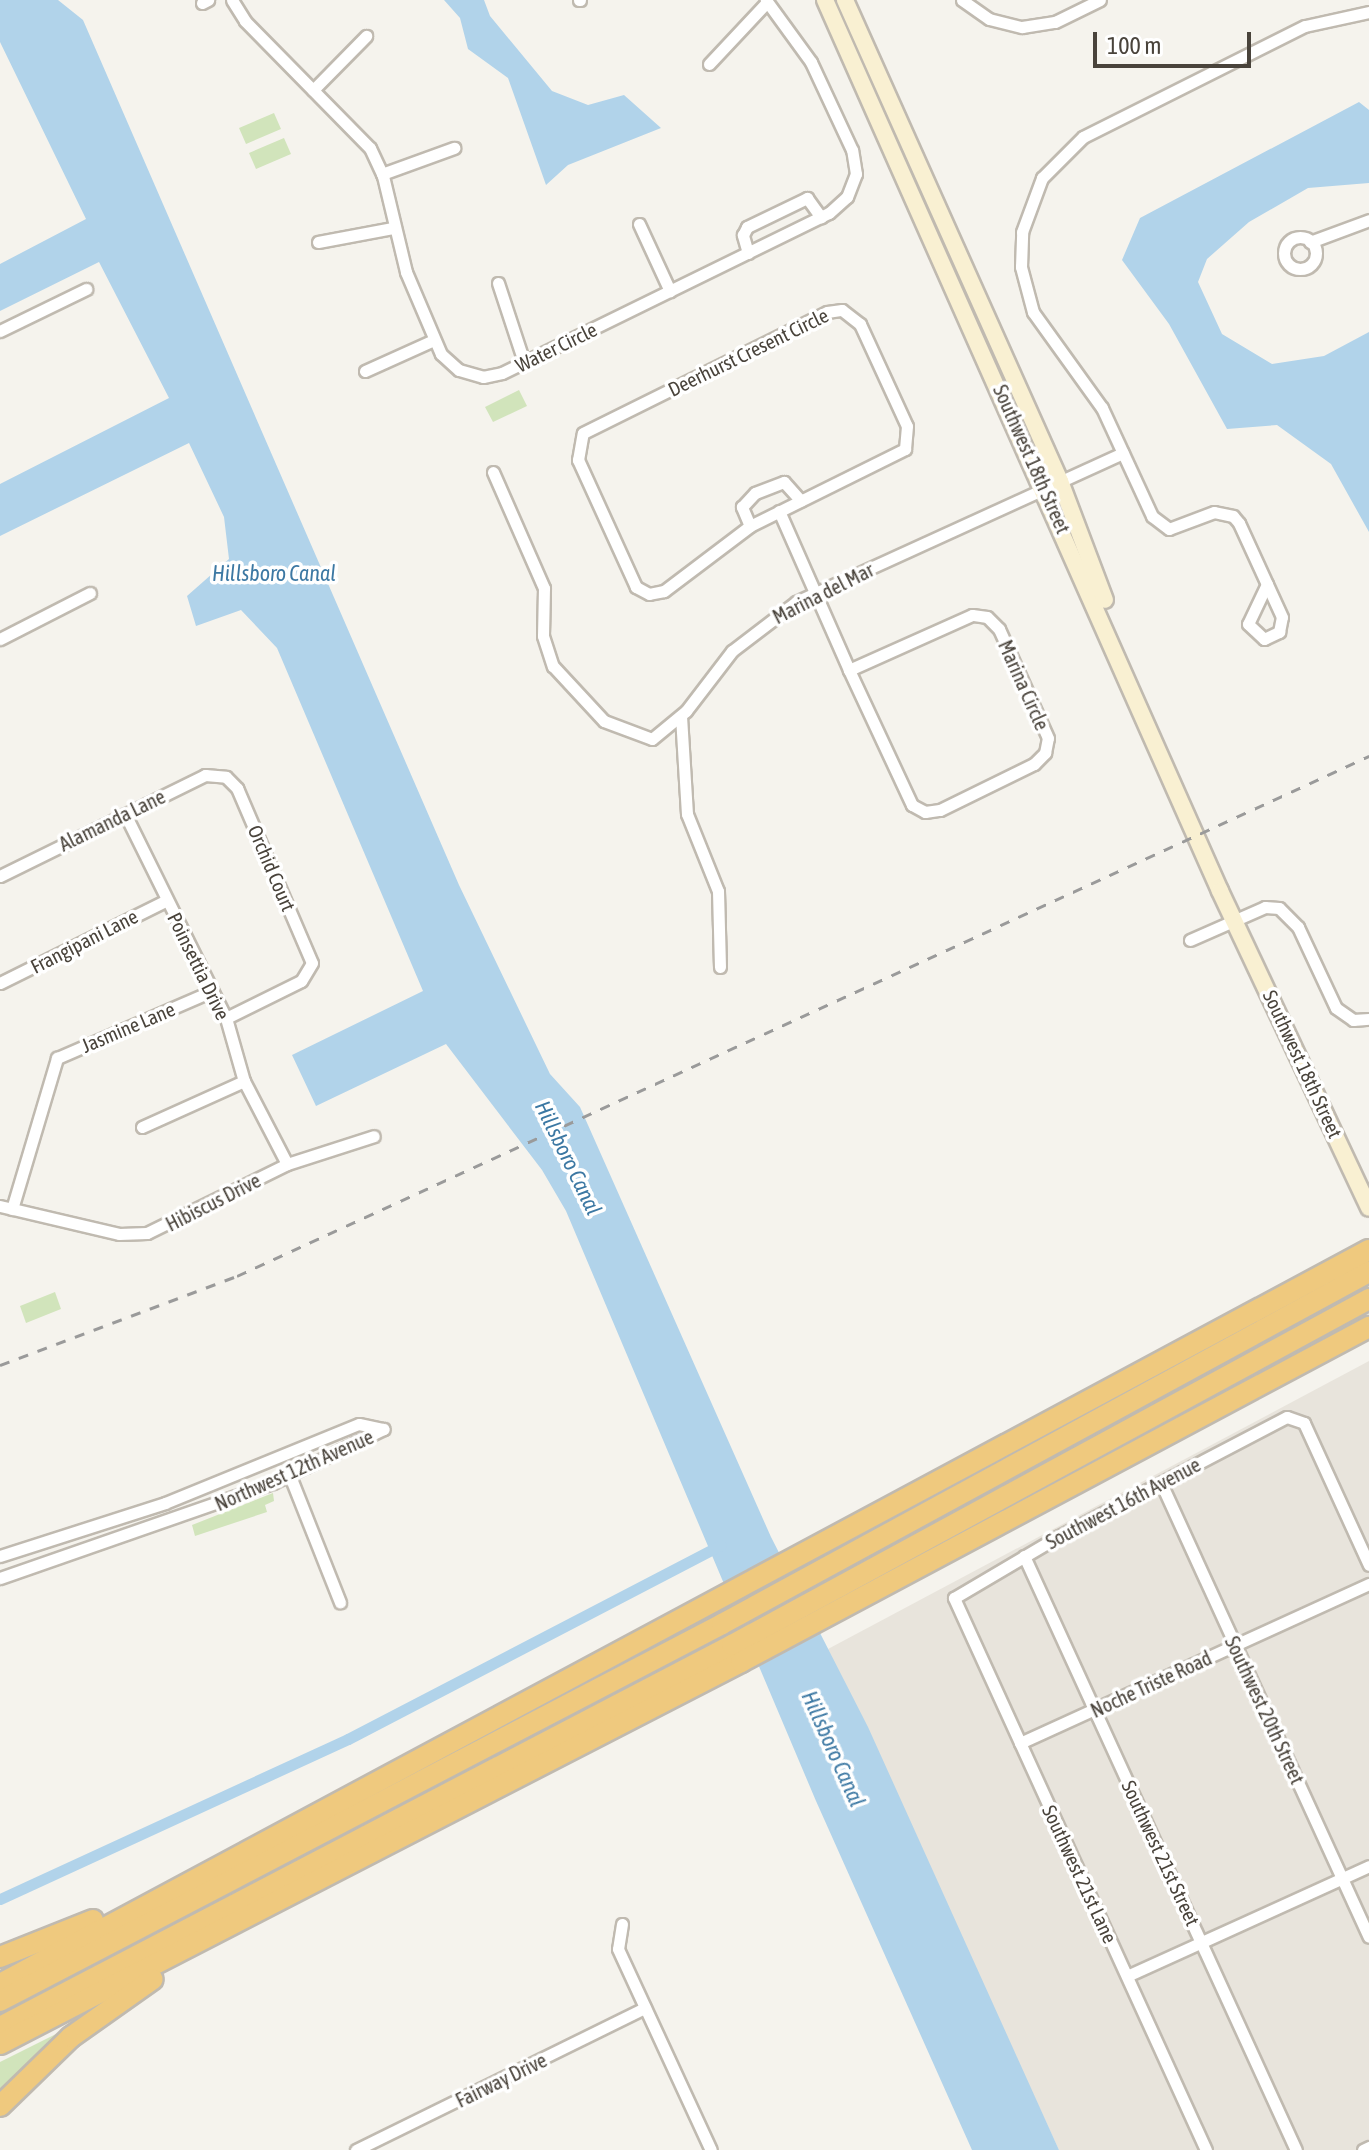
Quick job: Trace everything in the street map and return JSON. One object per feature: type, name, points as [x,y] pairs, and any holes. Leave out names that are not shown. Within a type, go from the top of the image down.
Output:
[{"type":"highway","points":[[809,1566],[1369,1250]]},
{"type":"highway","points":[[0,2001],[809,1566],[1369,1272]]},
{"type":"highway","points":[[827,1605],[1369,1299]]},
{"type":"highway","points":[[0,2044],[210,1940],[827,1605],[1369,1327]]},
{"type":"highway","points":[[0,1984],[275,1839],[718,1615]]},
{"type":"highway","points":[[0,2027],[736,1654]]},
{"type":"highway","points":[[0,1957],[78,1927],[205,1862],[275,1839]]},
{"type":"highway","points":[[0,2106],[91,2021],[210,1940]]},
{"type":"main road","name":"Southwest 18th Street","points":[[825,0],[1052,484]]},
{"type":"main road","name":"Southwest 18th Street","points":[[845,0],[1236,919],[1369,1208]]},
{"type":"street","name":"Water Circle","points":[[232,0],[245,21],[363,139],[382,174],[393,228],[434,340],[452,366],[475,376],[494,376],[524,362],[821,217],[847,197],[854,182],[854,158],[811,62],[766,1]]},
{"type":"street","points":[[962,0],[989,19],[1022,27],[1055,22],[1100,0]]},
{"type":"street","points":[[709,64],[766,1]]},
{"type":"street","points":[[1267,584],[1239,523],[1227,512],[1214,512],[1179,528],[1159,525],[1090,387],[1033,312],[1023,278],[1022,232],[1037,188],[1065,151],[1093,131],[1305,26],[1369,12]]},
{"type":"street","points":[[313,90],[366,36]]},
{"type":"street","points":[[382,174],[454,148]]},
{"type":"street","points":[[748,253],[743,235],[747,227],[807,198],[821,217]]},
{"type":"street","points":[[1310,242],[1369,220]]},
{"type":"street","points":[[639,224],[670,291]]},
{"type":"street","points":[[318,242],[393,228]]},
{"type":"street","points":[[498,283],[524,362]]},
{"type":"street","points":[[0,331],[86,289]]},
{"type":"street","name":"Deerhurst Cresent Circle","points":[[842,310],[860,324],[907,426],[908,442],[900,455],[779,511],[750,526],[664,591],[642,592],[631,581],[578,460],[578,440],[589,429],[645,401],[827,312],[842,310]]},
{"type":"street","points":[[365,371],[434,340]]},
{"type":"street","name":"Marina del Mar","points":[[493,472],[544,588],[543,636],[549,659],[584,705],[620,729],[652,739],[681,716],[732,651],[771,618],[816,592],[1123,453]]},
{"type":"street","points":[[750,526],[742,507],[755,493],[784,482],[801,501]]},
{"type":"street","points":[[779,511],[849,670]]},
{"type":"street","points":[[0,639],[90,593]]},
{"type":"street","name":"Marina Circle","points":[[972,615],[987,617],[999,629],[1048,738],[1045,753],[1034,764],[940,810],[917,809],[907,798],[849,670],[972,615]]},
{"type":"street","points":[[681,716],[687,814],[718,891],[720,967]]},
{"type":"street","name":"Alamanda Lane","points":[[0,876],[205,775],[226,777]]},
{"type":"street","name":"Orchid Court","points":[[226,777],[237,788],[312,963],[301,981],[226,1018]]},
{"type":"street","name":"Poinsettia Drive","points":[[125,814],[226,1018],[244,1081],[287,1164]]},
{"type":"street","name":"Frangipani Lane","points":[[0,983],[167,900]]},
{"type":"street","points":[[1190,940],[1265,907],[1290,914],[1336,1008],[1353,1020],[1369,1019]]},
{"type":"street","name":"Jasmine Lane","points":[[6,1208],[57,1058],[212,991]]},
{"type":"street","points":[[142,1127],[244,1081]]},
{"type":"street","name":"Hibiscus Drive","points":[[6,1208],[119,1234],[147,1233],[287,1164],[374,1136]]},
{"type":"street","name":"Southwest 16th Avenue","points":[[954,1598],[1024,1556],[1161,1483],[1296,1416],[1369,1565]]},
{"type":"street","name":"Northwest 12th Avenue","points":[[0,1556],[165,1503],[359,1424],[383,1429],[290,1476],[172,1522],[0,1578]]},
{"type":"street","points":[[290,1476],[340,1602]]},
{"type":"street","name":"Southwest 20th Street","points":[[1161,1483],[1369,1937]]},
{"type":"street","name":"Southwest 21st Street","points":[[1024,1556],[1296,2150]]},
{"type":"street","name":"Noche Triste Road","points":[[1020,1743],[1369,1584]]},
{"type":"street","name":"Southwest 21st Lane","points":[[954,1598],[1206,2150]]},
{"type":"street","points":[[1127,1976],[1369,1866]]},
{"type":"street","points":[[622,1924],[618,1949],[711,2150]]},
{"type":"street","name":"Fairway Drive","points":[[356,2150],[645,2008]]},
{"type":"street","points":[[1363,2150],[1369,2147]]},
{"type":"shaded area","points":[[1369,1361],[1369,2150],[1059,2150],[828,1649]]},
{"type":"green space","points":[[274,113],[281,129],[246,144],[239,128]]},
{"type":"green space","points":[[284,138],[291,154],[256,169],[249,153]]},
{"type":"green space","points":[[519,390],[527,406],[493,422],[485,407]]},
{"type":"green space","points":[[55,1292],[61,1309],[26,1323],[20,1306]]},
{"type":"green space","points":[[273,1493],[274,1501],[265,1505],[267,1512],[195,1536],[192,1525]]},
{"type":"green space","points":[[76,2024],[0,2099],[0,2062]]},
{"type":"water","name":"Hillsboro Canal","points":[[0,0],[58,0],[83,20],[459,885],[550,1074],[580,1107],[771,1537],[868,1727],[1059,2150],[972,2150],[816,1801],[566,1211],[542,1170],[446,1044],[316,1106],[292,1055],[423,991],[277,648],[241,610],[196,626],[187,596],[229,559],[224,517],[189,443],[0,536],[0,484],[169,398],[99,262],[0,311],[0,264],[86,219],[0,42]]},
{"type":"water","points":[[444,0],[484,0],[490,16],[552,91],[588,105],[624,95],[661,128],[568,165],[546,185],[508,78],[468,49],[460,18]]},
{"type":"water","points":[[1359,102],[1369,110],[1369,183],[1308,188],[1249,222],[1207,259],[1198,282],[1222,334],[1272,364],[1324,356],[1369,332],[1369,532],[1331,464],[1277,425],[1227,429],[1169,324],[1122,260],[1140,218]]},
{"type":"waterway","points":[[0,1899],[348,1739],[720,1545]]},
{"type":"railway","points":[[0,1365],[237,1276],[1369,756]]}]
